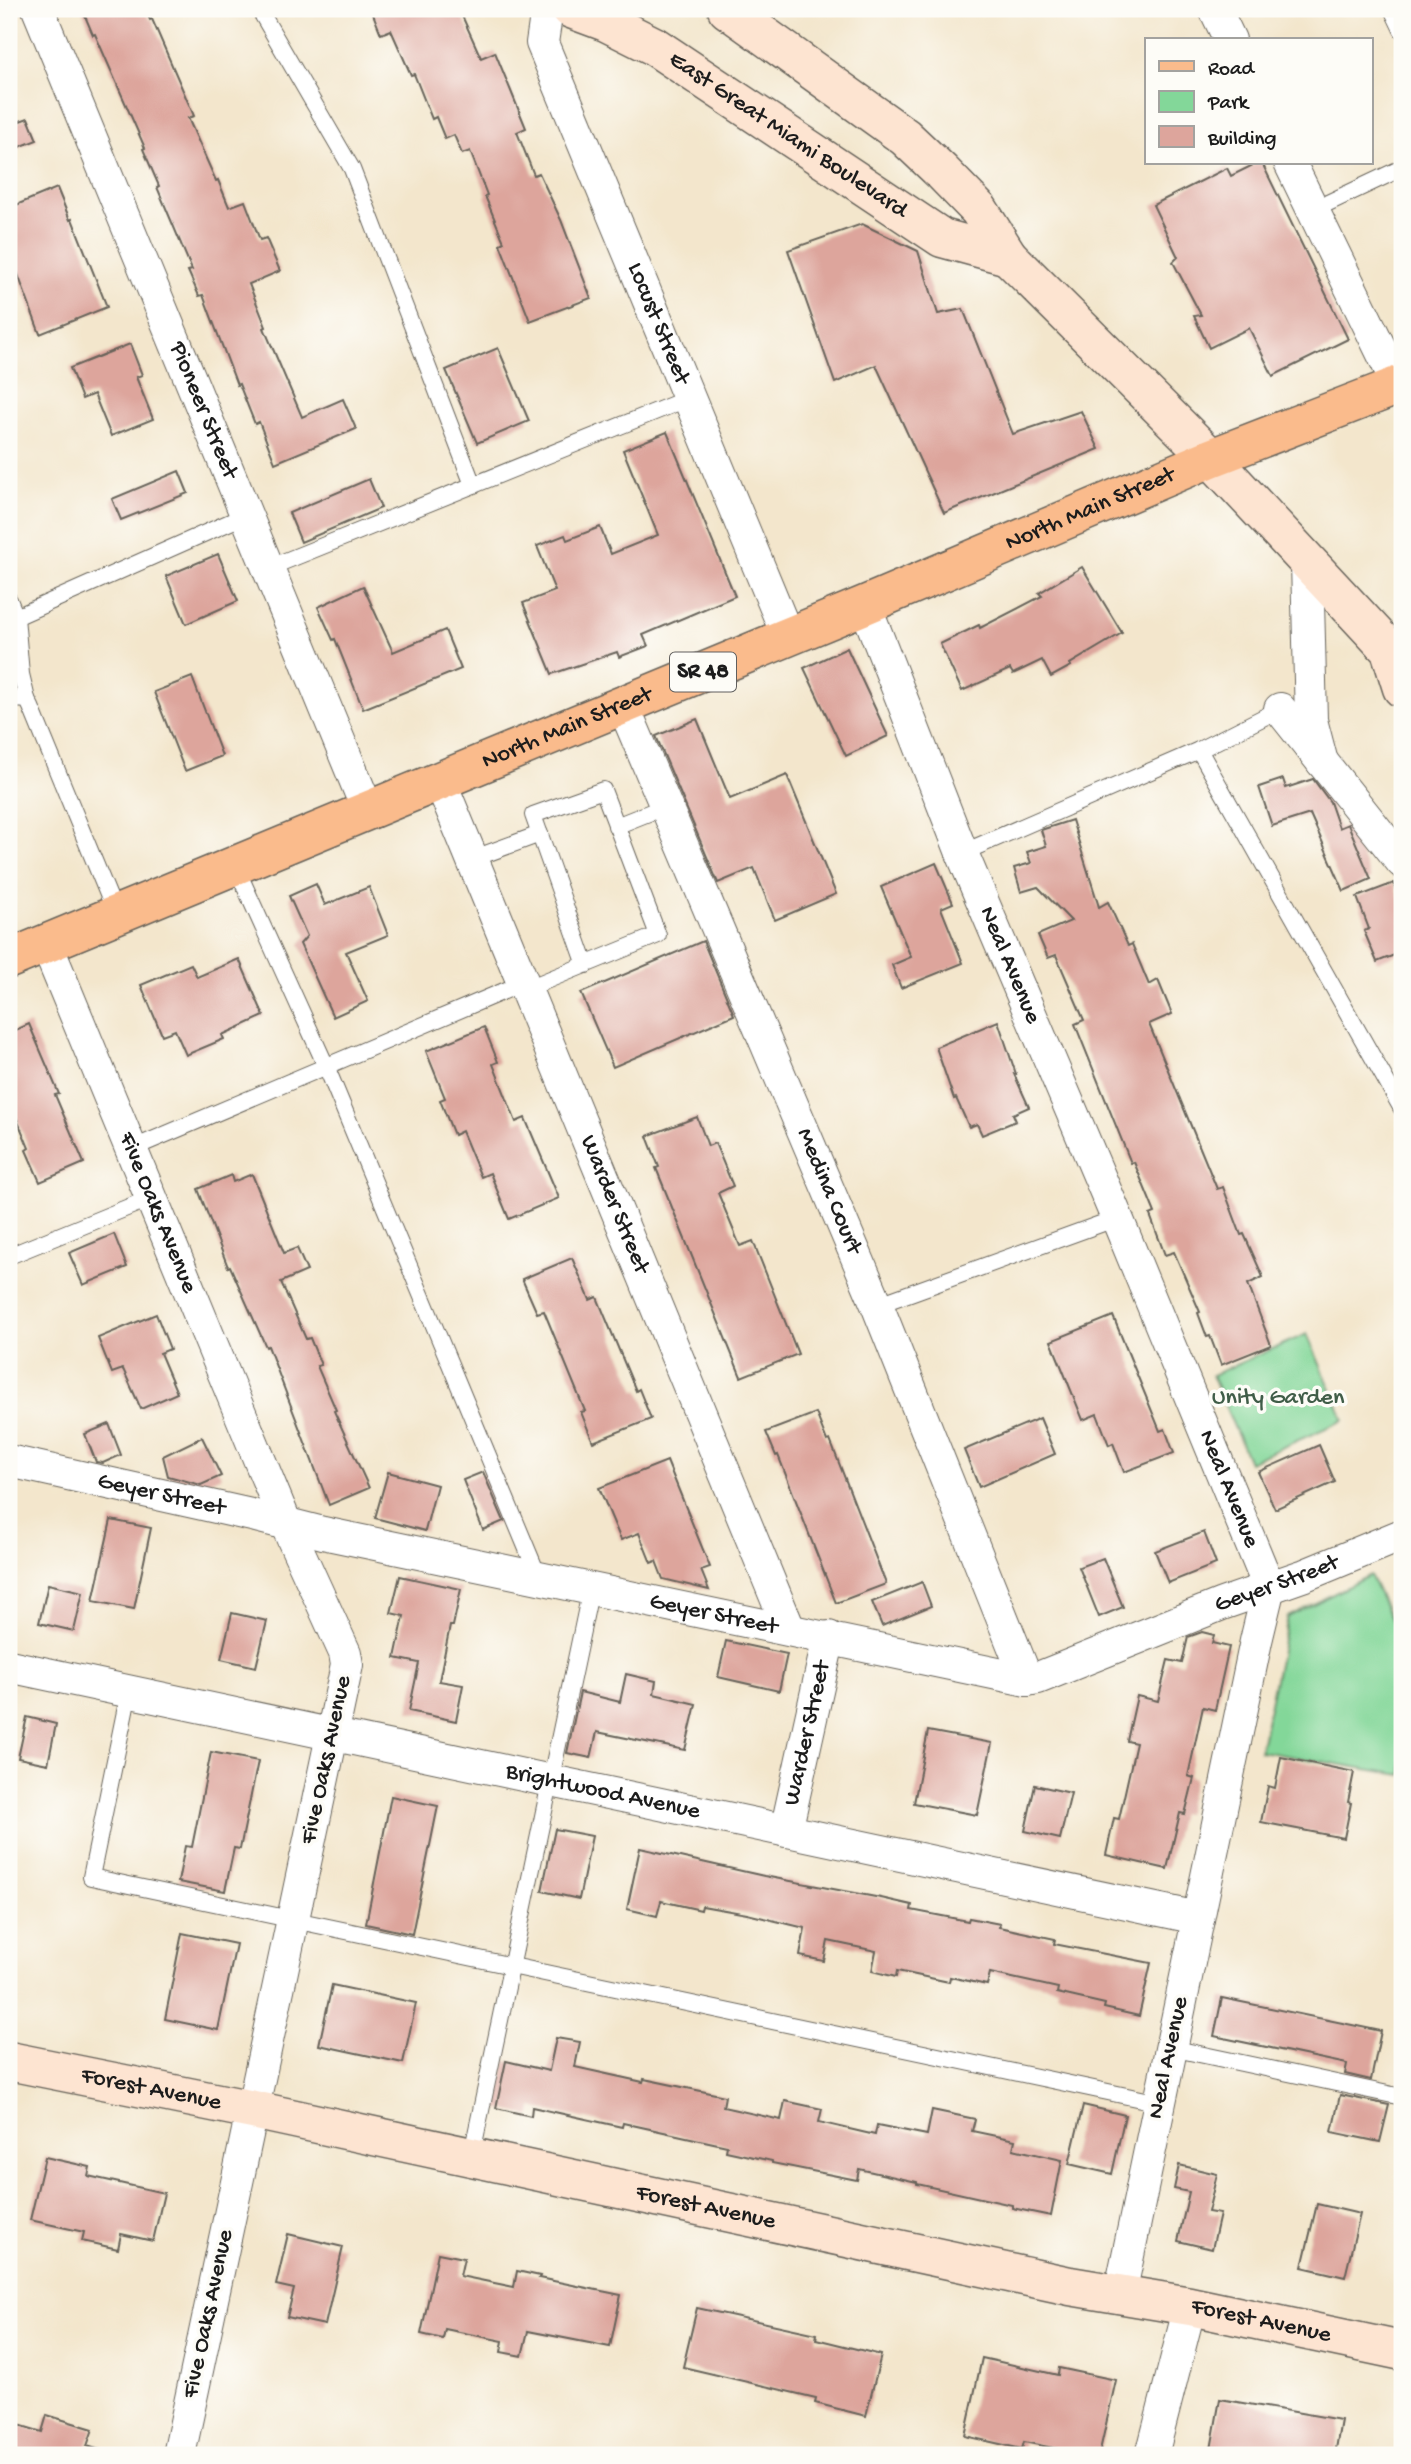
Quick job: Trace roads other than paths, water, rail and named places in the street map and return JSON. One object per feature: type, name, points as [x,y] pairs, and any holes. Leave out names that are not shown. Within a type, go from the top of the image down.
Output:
[{"type":"main road","name":"North Main Street","points":[[9,959],[865,605],[1211,458],[1401,384]]},
{"type":"street","name":"Pioneer Street","points":[[38,9],[368,811]]},
{"type":"street","name":"Locust Street","points":[[547,9],[542,43],[788,637]]},
{"type":"street","name":"East Great Miami Boulevard","points":[[570,9],[606,22],[654,47],[942,238],[1007,256]]},
{"type":"street","name":"East Great Miami Boulevard","points":[[727,9],[905,137],[942,172],[979,210],[1007,256],[1211,458],[1307,562],[1396,651]]},
{"type":"street","points":[[1215,9],[1229,38]]},
{"type":"street","points":[[1290,164],[1401,384]]},
{"type":"street","points":[[1307,562],[1311,720],[1322,762]]},
{"type":"street","name":"Neal Avenue","points":[[865,605],[962,853],[1117,1218],[1269,1587],[1120,2294]]},
{"type":"street","points":[[1396,651],[1402,688]]},
{"type":"street","name":"Medina Court","points":[[623,705],[877,1305],[1027,1680]]},
{"type":"street","points":[[1280,709],[1402,862]]},
{"type":"street","name":"Warder Street","points":[[440,781],[789,1629]]},
{"type":"street","name":"Five Oaks Avenue","points":[[46,943],[286,1524],[345,1653],[347,1665],[179,2455]]},
{"type":"street","name":"Geyer Street","points":[[9,1461],[286,1524],[1027,1680],[1038,1678],[1222,1604],[1305,1575],[1402,1535]]},
{"type":"street","name":"Warder Street","points":[[786,1830],[829,1637]]},
{"type":"street","name":"Brightwood Avenue","points":[[9,1666],[1198,1918]]},
{"type":"street","name":"Forest Avenue","points":[[9,2061],[253,2110],[1057,2283],[1190,2306],[1402,2351]]},
{"type":"street","points":[[1152,2455],[1190,2306]]},
{"type":"lane","points":[[259,9],[352,169],[473,485]]},
{"type":"lane","points":[[1392,9],[1402,30]]},
{"type":"lane","points":[[1313,210],[1402,167]]},
{"type":"lane","points":[[268,568],[689,398]]},
{"type":"lane","points":[[12,619],[246,515]]},
{"type":"lane","points":[[9,600],[20,674],[27,699],[116,914]]},
{"type":"lane","points":[[9,700],[27,699]]},
{"type":"lane","points":[[962,853],[1199,750],[1280,709]]},
{"type":"lane","points":[[1199,750],[1402,1109]]},
{"type":"lane","points":[[131,1149],[326,1066],[524,986],[586,965],[657,935],[603,790],[533,815],[586,965]]},
{"type":"lane","points":[[616,826],[666,806]]},
{"type":"lane","points":[[472,859],[540,834]]},
{"type":"lane","points":[[235,865],[326,1066],[539,1578]]},
{"type":"lane","points":[[9,1256],[152,1198]]},
{"type":"lane","points":[[877,1305],[1117,1218]]},
{"type":"lane","points":[[471,2158],[592,1588]]},
{"type":"lane","points":[[129,1692],[91,1877],[292,1922],[1160,2103]]},
{"type":"lane","points":[[1171,2048],[1402,2097]]},
{"type":"park label","name":"Unity Garden","points":[[1278,1398]]}]
